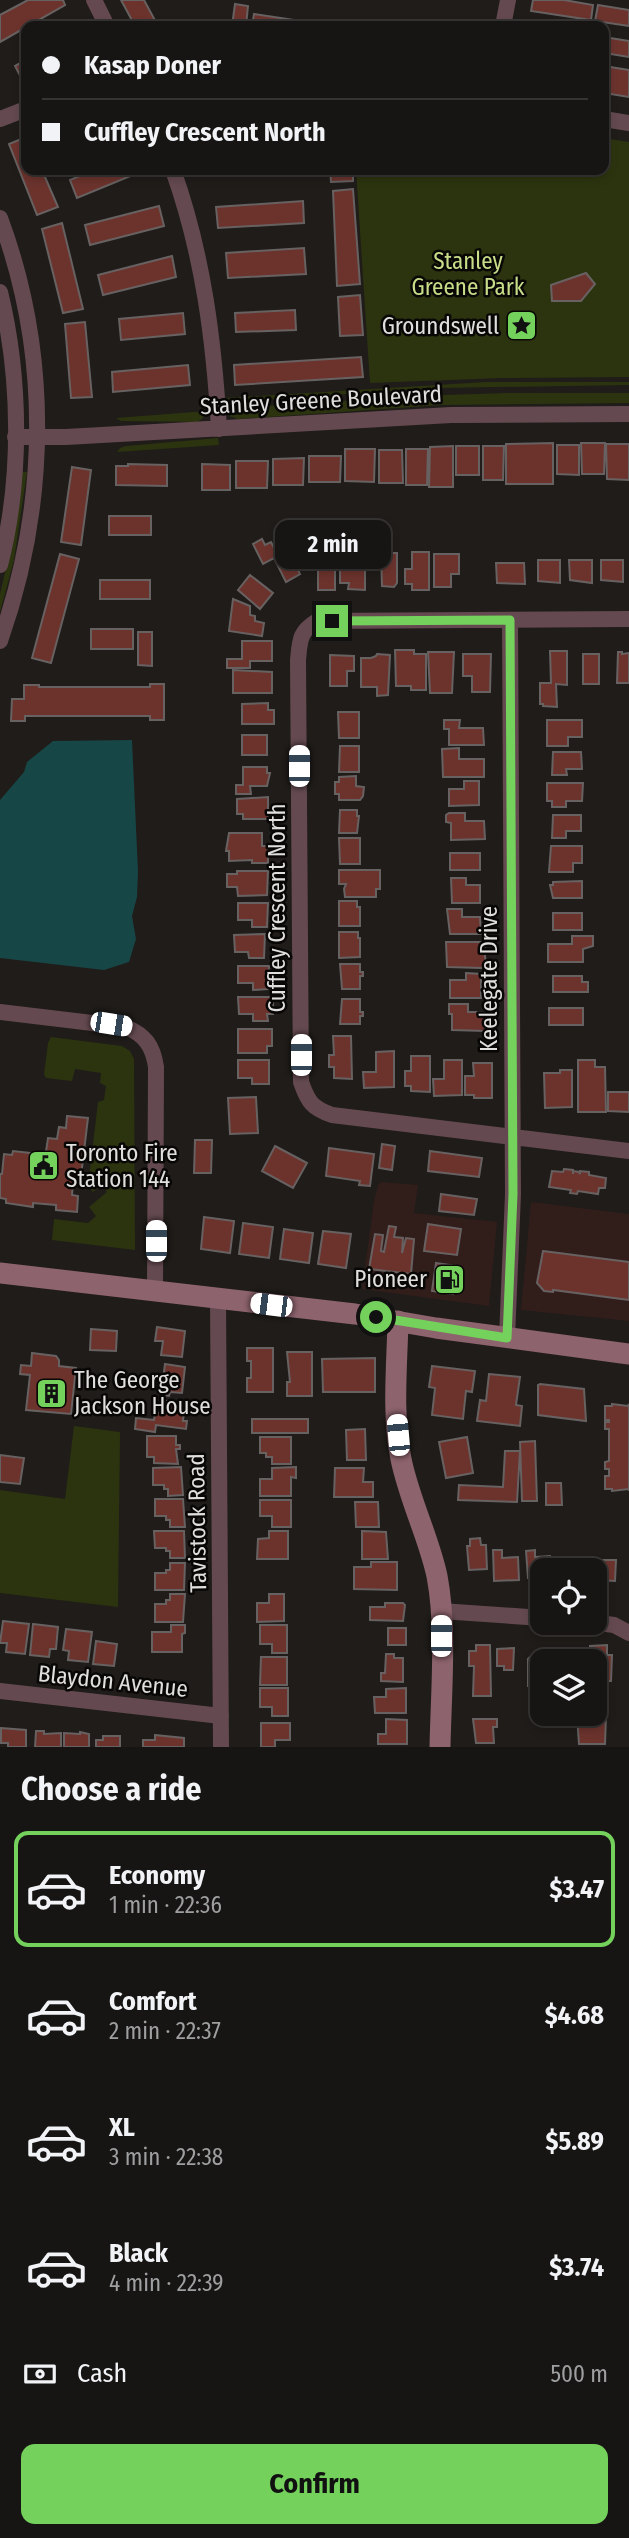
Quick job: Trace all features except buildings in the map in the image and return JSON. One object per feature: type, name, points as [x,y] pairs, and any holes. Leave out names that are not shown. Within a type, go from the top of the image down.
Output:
[{"type":"main road","points":[[0,1273],[398,1321],[629,1354]]},
{"type":"main road","points":[[398,1321],[396,1413],[401,1457],[412,1502],[437,1575],[441,1611],[440,1747]]},
{"type":"street","points":[[94,0],[104,21]]},
{"type":"street","points":[[504,21],[508,0]]},
{"type":"street","points":[[0,120],[21,110]]},
{"type":"street","points":[[609,120],[629,123]]},
{"type":"street","points":[[175,175],[197,245],[206,296],[219,429]]},
{"type":"street","points":[[0,218],[28,312],[36,373],[38,438],[23,565],[0,641]]},
{"type":"street","points":[[0,292],[11,351],[15,437],[10,502],[0,565]]},
{"type":"street","name":"Stanley Greene Boulevard","points":[[15,437],[219,429],[451,415],[629,414]]},
{"type":"street","points":[[510,620],[629,619]]},
{"type":"street","name":"Cuffley Crescent North","points":[[510,620],[317,621],[305,629],[300,642],[298,674],[301,1082],[306,1096],[316,1109],[332,1115],[513,1135]]},
{"type":"street","name":"Keelegate Drive","points":[[507,1338],[513,1194],[510,620]]},
{"type":"street","points":[[0,1012],[126,1027],[134,1030],[150,1045],[156,1067],[155,1292]]},
{"type":"street","points":[[513,1135],[629,1151]]},
{"type":"street","name":"Tavistock Road","points":[[218,1299],[221,1747]]},
{"type":"street","points":[[441,1611],[530,1617]]},
{"type":"street","points":[[607,1624],[629,1633]]},
{"type":"street","name":"Blaydon Avenue","points":[[0,1691],[221,1716]]},
{"type":"shaded area","points":[[382,1182],[418,1185],[414,1213],[497,1222],[489,1306],[362,1289],[374,1201],[378,1185]]},
{"type":"shaded area","points":[[531,1202],[629,1214],[629,1321],[521,1310]]},
{"type":"green space","name":"Stanley Greene Park","points":[[609,139],[629,142],[629,377],[370,383],[356,175],[609,175]]},
{"type":"green space","points":[[486,382],[629,382],[629,385],[438,388],[225,402],[224,398]]},
{"type":"green space","points":[[629,393],[629,403],[441,405],[238,419],[229,416],[225,409],[414,396]]},
{"type":"green space","points":[[207,411],[197,422],[121,421],[116,418]]},
{"type":"green space","points":[[218,438],[219,445],[117,452],[126,446]]},
{"type":"green space","points":[[21,472],[27,472],[14,560],[0,612],[0,594],[11,547]]},
{"type":"green space","points":[[51,1037],[122,1046],[130,1051],[134,1059],[135,1250],[52,1240],[54,1219],[88,1223],[96,1216],[89,1207],[107,1192],[102,1185],[93,1192],[88,1186],[98,1102],[104,1100],[106,1086],[100,1083],[101,1073],[75,1069],[72,1081],[46,1078],[44,1074]]},
{"type":"green space","points":[[74,1426],[120,1432],[118,1607],[0,1593],[0,1490],[65,1499]]},
{"type":"water","points":[[132,740],[138,871],[137,897],[132,916],[136,939],[129,962],[104,970],[0,958],[0,800],[24,772],[27,762],[53,741]]},
{"type":"place","name":"Groundswell","points":[[522,326]]},
{"type":"place","name":"Toronto Fire Station 144","points":[[43,1166]]},
{"type":"place","name":"Pioneer","points":[[450,1279]]},
{"type":"place","name":"The George Jackson House","points":[[51,1393]]},
{"type":"route","points":[[332,621],[510,620],[513,1194],[507,1338],[376,1317]]}]
